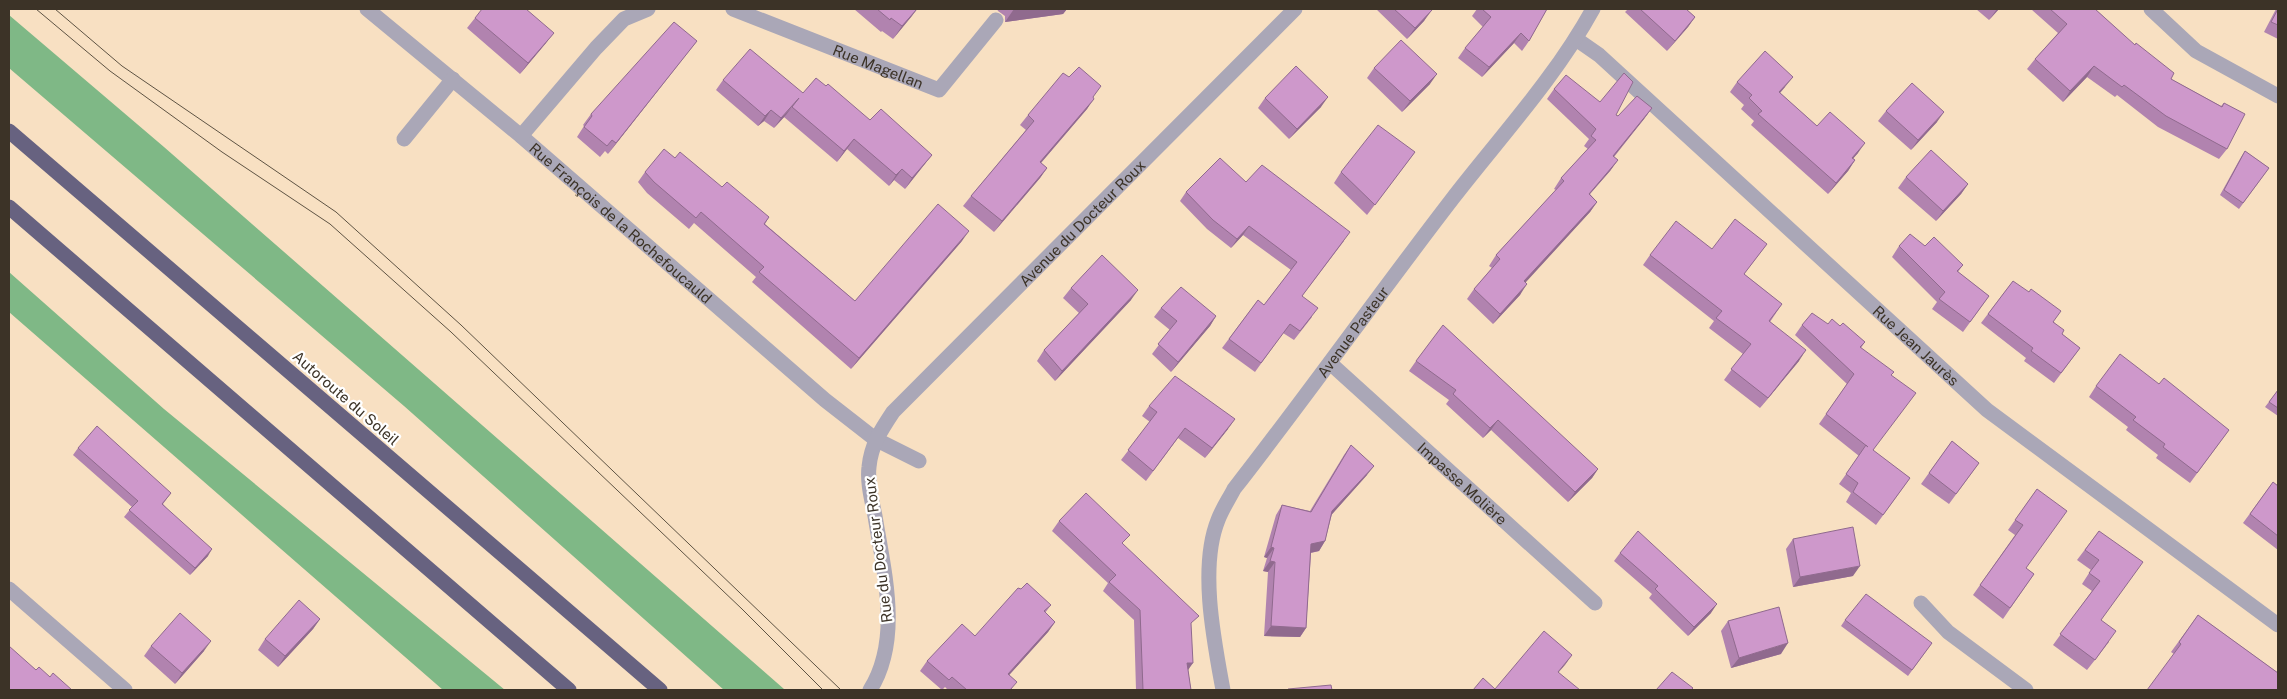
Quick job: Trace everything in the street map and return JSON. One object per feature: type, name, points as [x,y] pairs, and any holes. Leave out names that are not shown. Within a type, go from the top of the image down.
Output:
[{"type":"highway","name":"Autoroute du Soleil","points":[[9,132],[660,690]]},
{"type":"highway","points":[[9,207],[569,690]]},
{"type":"street","name":"Rue François de la Rochefoucauld","points":[[367,9],[521,136],[789,369],[875,439],[919,462]]},
{"type":"street","points":[[521,136],[596,48],[624,19],[648,9]]},
{"type":"street","name":"Rue Magellan","points":[[733,9],[939,90],[996,20]]},
{"type":"street","name":"Avenue du Docteur Roux","points":[[875,439],[893,412],[1295,9]]},
{"type":"street","name":"Avenue Pasteur","points":[[1223,690],[1214,640],[1209,562],[1217,521],[1234,489],[1576,39],[1592,9]]},
{"type":"street","points":[[2151,9],[2196,51],[2278,96]]},
{"type":"street","name":"Rue Jean Jaurès","points":[[1576,39],[1599,55],[1987,410],[2278,625]]},
{"type":"street","points":[[404,139],[453,79]]},
{"type":"street","name":"Impasse Molière","points":[[1330,363],[1595,603]]},
{"type":"street","name":"Rue du Docteur Roux","points":[[871,689],[882,668],[889,635],[884,575],[868,468],[875,439]]},
{"type":"street","points":[[9,589],[125,690]]},
{"type":"street","points":[[1921,603],[1948,632],[2026,690]]},
{"type":"green space","points":[[9,15],[164,147],[784,689],[724,690],[404,406],[9,68]]},
{"type":"green space","points":[[9,272],[164,409],[505,690],[443,690],[9,312]]},
{"type":"building","points":[[482,9],[526,9],[554,33],[528,63],[475,18]]},
{"type":"building","points":[[877,9],[917,9],[902,26],[891,18],[890,20]]},
{"type":"building","points":[[1394,9],[1430,9],[1432,10],[1415,28]]},
{"type":"building","points":[[1482,9],[1547,9],[1529,41],[1521,33],[1489,67],[1465,48],[1491,17]]},
{"type":"building","points":[[1640,9],[1686,9],[1695,17],[1675,41]]},
{"type":"building","points":[[2050,9],[2095,9],[2135,45],[2136,43],[2174,73],[2171,79],[2222,107],[2224,103],[2245,114],[2227,149],[2166,116],[2124,85],[2122,87],[2094,66],[2070,91],[2035,59],[2067,24]]},
{"type":"building","points":[[2278,9],[2278,25],[2271,22]]},
{"type":"building","points":[[674,22],[697,41],[616,143],[612,140],[607,146],[584,127],[592,116],[591,114]]},
{"type":"building","points":[[1401,40],[1437,74],[1410,101],[1374,68]]},
{"type":"building","points":[[750,49],[803,93],[816,78],[826,86],[828,84],[870,120],[881,109],[932,155],[912,178],[902,169],[896,175],[854,139],[844,151],[792,107],[799,98],[781,118],[771,110],[765,116],[723,80]]},
{"type":"building","points":[[1765,51],[1793,77],[1779,92],[1817,126],[1830,112],[1865,143],[1852,158],[1855,160],[1836,183],[1758,114],[1762,111],[1749,98],[1752,95],[1737,82]]},
{"type":"building","points":[[1296,66],[1328,97],[1297,129],[1265,98]]},
{"type":"building","points":[[1079,67],[1101,86],[1093,97],[1094,99],[1040,162],[1047,168],[1002,221],[971,196],[1034,121],[1028,115],[1063,73],[1069,77]]},
{"type":"building","points":[[1624,73],[1633,82],[1616,115],[1618,116],[1637,96],[1652,108],[1613,156],[1618,160],[1589,194],[1597,202],[1524,281],[1527,284],[1500,314],[1474,289],[1500,259],[1496,255],[1564,181],[1561,178],[1596,140],[1591,136],[1596,129],[1554,89],[1566,75],[1600,102]]},
{"type":"building","points":[[1912,83],[1944,112],[1918,140],[1886,111]]},
{"type":"building","points":[[1378,125],[1415,152],[1375,205],[1341,172]]},
{"type":"building","points":[[664,149],[675,158],[680,152],[722,187],[727,182],[769,217],[764,224],[855,301],[938,204],[969,231],[859,358],[759,272],[764,267],[701,212],[696,218],[654,182],[645,172]]},
{"type":"building","points":[[1931,150],[1968,184],[1943,211],[1906,177]]},
{"type":"building","points":[[2245,151],[2269,168],[2243,203],[2224,190]]},
{"type":"building","points":[[1220,158],[1246,182],[1262,165],[1350,232],[1302,296],[1318,308],[1300,331],[1290,324],[1261,363],[1229,339],[1258,300],[1264,305],[1297,262],[1249,226],[1237,239],[1213,220],[1186,192]]},
{"type":"building","points":[[1735,219],[1767,244],[1744,274],[1782,304],[1769,321],[1806,350],[1768,398],[1731,369],[1751,344],[1716,318],[1722,311],[1650,255],[1676,221],[1712,249]]},
{"type":"building","points":[[1910,234],[1925,246],[1934,237],[1963,265],[1957,271],[1989,296],[1970,322],[1939,299],[1945,292],[1899,246]]},
{"type":"building","points":[[1102,255],[1138,290],[1062,371],[1044,350],[1088,304],[1071,288]]},
{"type":"building","points":[[2013,281],[2029,292],[2031,289],[2061,311],[2053,322],[2064,330],[2062,334],[2080,348],[2061,373],[2031,351],[2033,348],[1988,314]]},
{"type":"building","points":[[1181,287],[1216,316],[1178,362],[1158,344],[1177,321],[1161,308]]},
{"type":"building","points":[[1812,313],[1828,324],[1832,319],[1840,326],[1843,323],[1865,342],[1860,347],[1894,372],[1891,375],[1916,393],[1873,450],[1910,478],[1883,515],[1853,492],[1858,483],[1846,474],[1866,445],[1826,414],[1854,374],[1802,325]]},
{"type":"building","points":[[1443,325],[1598,469],[1575,492],[1498,420],[1490,428],[1453,394],[1456,390],[1416,361]]},
{"type":"building","points":[[2120,354],[2159,384],[2164,378],[2229,430],[2197,473],[2163,447],[2165,444],[2133,420],[2136,417],[2096,386]]},
{"type":"building","points":[[1175,376],[1235,419],[1212,448],[1185,428],[1153,471],[1128,450],[1157,412],[1149,406]]},
{"type":"building","points":[[2278,390],[2278,408],[2269,402]]},
{"type":"building","points":[[97,426],[171,493],[162,504],[212,549],[195,568],[129,510],[138,501],[78,448]]},
{"type":"building","points":[[1952,441],[1979,463],[1956,494],[1929,473]]},
{"type":"building","points":[[1351,445],[1374,466],[1332,511],[1325,541],[1311,544],[1306,628],[1271,626],[1275,562],[1270,561],[1274,548],[1271,547],[1282,505],[1311,512]]},
{"type":"building","points":[[2273,482],[2278,486],[2278,536],[2250,514]]},
{"type":"building","points":[[2037,489],[2067,511],[2026,568],[2034,574],[2010,608],[1980,585],[2023,525],[2015,520]]},
{"type":"building","points":[[1086,493],[1130,535],[1122,543],[1199,616],[1191,623],[1193,663],[1187,663],[1191,690],[1143,690],[1140,610],[1109,582],[1116,575],[1059,521]]},
{"type":"building","points":[[1853,527],[1860,566],[1800,577],[1793,539]]},
{"type":"building","points":[[1638,531],[1717,604],[1694,627],[1655,589],[1658,586],[1620,553]]},
{"type":"building","points":[[2099,531],[2143,562],[2101,620],[2116,631],[2095,660],[2060,634],[2100,581],[2089,573],[2099,560],[2085,550]]},
{"type":"building","points":[[1027,583],[1051,605],[1044,611],[1055,622],[1008,674],[1017,682],[1010,690],[967,690],[952,677],[949,680],[927,661],[962,624],[975,636],[1018,588],[1021,589]]},
{"type":"building","points":[[1866,594],[1932,643],[1912,670],[1845,620]]},
{"type":"building","points":[[299,600],[320,619],[285,656],[265,639]]},
{"type":"building","points":[[1779,607],[1788,643],[1739,658],[1728,621]]},
{"type":"building","points":[[180,613],[211,641],[182,673],[151,646]]},
{"type":"building","points":[[2198,615],[2278,673],[2278,690],[2147,690],[2181,644],[2179,642]]},
{"type":"building","points":[[1544,631],[1572,655],[1558,672],[1580,690],[1473,690],[1483,678],[1495,689]]},
{"type":"building","points":[[9,646],[36,670],[39,667],[50,677],[53,673],[72,690],[9,690]]},
{"type":"building","points":[[1672,672],[1693,688],[1691,690],[1656,690]]},
{"type":"building","points":[[1331,685],[1332,690],[1288,689]]},
{"type":"tram line","points":[[36,9],[110,71],[222,152],[330,224],[451,332],[742,609],[823,690]]},
{"type":"tram line","points":[[55,9],[122,66],[336,212],[461,325],[841,690]]}]
